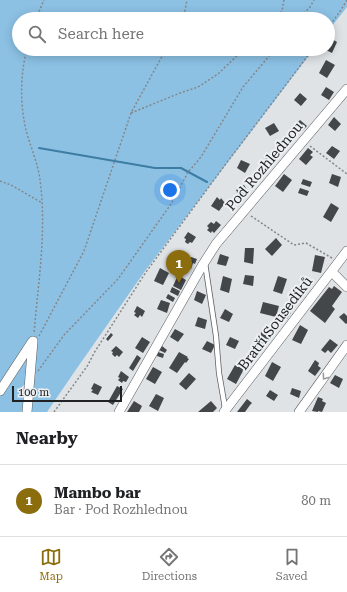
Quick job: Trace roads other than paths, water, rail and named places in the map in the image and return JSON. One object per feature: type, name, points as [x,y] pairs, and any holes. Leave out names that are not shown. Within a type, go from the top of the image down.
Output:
[{"type":"street","name":"Pod Rozhlednou","points":[[119,412],[216,244],[347,89]]},
{"type":"street","name":"Bratří Sousedíků","points":[[224,412],[347,251]]},
{"type":"street","points":[[332,272],[347,287]]},
{"type":"street","points":[[0,391],[33,345],[27,412]]},
{"type":"street","points":[[299,412],[347,345]]},
{"type":"lane","points":[[205,262],[216,336],[224,412]]},
{"type":"waterway","points":[[39,148],[155,168],[181,168],[207,182]]},
{"type":"place","name":"Mambo bar","points":[[179,283]]}]
